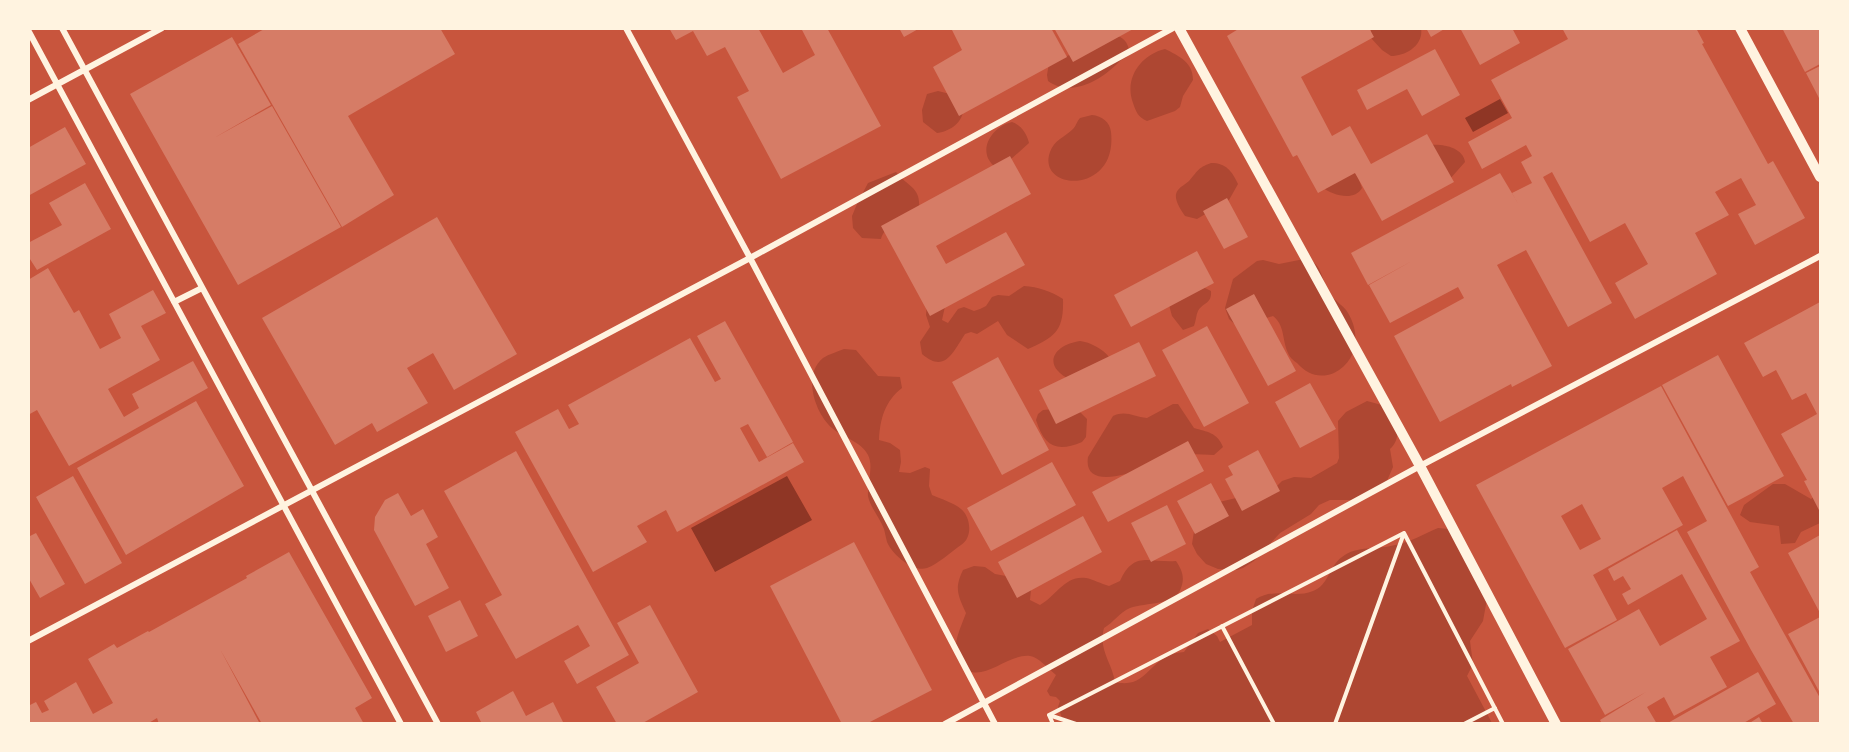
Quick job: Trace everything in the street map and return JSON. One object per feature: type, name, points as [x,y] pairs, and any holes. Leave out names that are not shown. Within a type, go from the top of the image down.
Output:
[{"type":"street","points":[[62,28],[437,721],[427,723]]},
{"type":"street","points":[[28,100],[162,28]]},
{"type":"street","points":[[626,28],[995,723]]},
{"type":"street","points":[[28,641],[750,258],[1173,28]]},
{"type":"street","points":[[1179,28],[1420,466],[1556,723]]},
{"type":"street","points":[[1740,28],[1821,177]]},
{"type":"street","points":[[28,30],[401,723]]},
{"type":"street","points":[[945,723],[1420,466],[1821,256]]},
{"type":"street","points":[[174,302],[202,288]]},
{"type":"path","points":[[1049,715],[1404,533]]},
{"type":"path","points":[[1404,533],[1503,723]]},
{"type":"path","points":[[1335,723],[1404,533]]},
{"type":"path","points":[[1222,626],[1274,723]]},
{"type":"path","points":[[1464,723],[1494,708]]},
{"type":"path","points":[[1049,715],[1053,723]]},
{"type":"path","points":[[1049,715],[1076,723]]},
{"type":"shaded area","points":[[1421,28],[1421,34],[1420,40],[1408,52],[1391,56],[1371,38],[1371,29]]},
{"type":"shaded area","points":[[1118,36],[1127,44],[1129,55],[1094,81],[1066,88],[1048,81],[1049,63]]},
{"type":"shaded area","points":[[1165,49],[1188,64],[1193,80],[1183,96],[1180,107],[1147,121],[1141,118],[1133,103],[1131,85],[1133,77],[1142,62],[1156,52]]},
{"type":"shaded area","points":[[938,91],[962,97],[963,110],[960,120],[953,127],[937,133],[923,122],[922,110],[927,94]]},
{"type":"shaded area","points":[[1500,99],[1508,113],[1473,132],[1465,118]]},
{"type":"shaded area","points":[[1092,115],[1105,120],[1109,125],[1110,153],[1102,168],[1091,177],[1078,181],[1065,180],[1055,174],[1049,165],[1050,152],[1057,142],[1073,129],[1080,118]]},
{"type":"shaded area","points":[[1012,122],[1023,130],[1029,143],[1010,160],[994,166],[987,153],[989,140],[999,128]]},
{"type":"shaded area","points":[[1432,145],[1452,148],[1461,153],[1463,157],[1465,162],[1449,180]]},
{"type":"shaded area","points":[[1211,163],[1221,164],[1228,169],[1238,184],[1229,200],[1197,219],[1185,216],[1177,203],[1176,193],[1200,168]]},
{"type":"shaded area","points":[[1350,167],[1358,177],[1362,188],[1354,195],[1343,196],[1322,187]]},
{"type":"shaded area","points":[[896,172],[916,192],[919,209],[891,225],[881,239],[862,238],[853,228],[852,216],[857,204],[868,183]]},
{"type":"shaded area","points":[[1263,260],[1279,264],[1310,260],[1318,267],[1330,294],[1346,310],[1354,327],[1355,345],[1349,361],[1329,375],[1309,373],[1292,359],[1286,348],[1280,324],[1273,316],[1238,327],[1229,319],[1225,308],[1233,279],[1257,261]]},
{"type":"shaded area","points":[[1024,286],[1044,290],[1063,299],[1062,319],[1059,326],[1056,332],[1045,341],[1028,349],[1007,335],[998,321],[977,334],[971,332],[965,334],[952,354],[943,361],[930,360],[922,354],[920,342],[930,327],[926,315],[927,303],[946,302],[942,320],[948,323],[958,309],[964,307],[974,311],[980,309],[986,306],[992,297],[1009,296]]},
{"type":"shaded area","points":[[1203,287],[1211,291],[1209,301],[1198,311],[1194,326],[1183,330],[1172,316],[1169,305]]},
{"type":"shaded area","points":[[1080,341],[1096,346],[1109,357],[1071,380],[1056,369],[1054,357],[1063,347]]},
{"type":"shaded area","points":[[844,349],[856,350],[878,376],[900,377],[902,388],[891,399],[885,411],[879,440],[890,443],[900,450],[899,472],[910,473],[925,467],[930,469],[929,486],[932,495],[958,507],[969,522],[969,533],[965,542],[927,568],[921,569],[910,565],[898,557],[890,547],[868,496],[870,460],[868,455],[861,446],[832,428],[816,404],[812,384],[817,365],[823,358]]},
{"type":"shaded area","points":[[1367,401],[1389,407],[1396,423],[1396,439],[1390,449],[1393,467],[1386,483],[1355,500],[1330,500],[1319,505],[1311,514],[1280,533],[1254,561],[1243,568],[1218,569],[1206,564],[1192,544],[1195,525],[1215,503],[1274,489],[1282,481],[1294,477],[1311,478],[1337,463],[1339,458],[1338,421],[1346,412]]},
{"type":"shaded area","points":[[1173,404],[1178,404],[1194,428],[1215,435],[1223,447],[1214,455],[1181,456],[1113,477],[1098,476],[1090,470],[1088,457],[1113,416],[1126,414],[1147,418]]},
{"type":"shaded area","points":[[1077,409],[1087,419],[1086,437],[1082,442],[1058,447],[1047,441],[1036,420],[1038,414],[1043,410]]},
{"type":"shaded area","points":[[787,476],[812,520],[715,572],[691,528]]},
{"type":"shaded area","points":[[1773,484],[1785,484],[1811,499],[1820,492],[1820,523],[1801,532],[1795,543],[1781,544],[1779,526],[1750,522],[1740,515],[1744,505]]},
{"type":"shaded area","points":[[1438,528],[1449,529],[1487,599],[1483,621],[1470,641],[1473,664],[1467,676],[1492,723],[1064,723],[1058,707],[1060,701],[1050,696],[1047,691],[1056,675],[1036,659],[1030,656],[1021,657],[983,672],[974,672],[966,670],[957,656],[957,637],[966,613],[958,587],[963,570],[974,566],[985,567],[1031,590],[1030,600],[1040,605],[1072,580],[1086,578],[1109,586],[1120,581],[1125,571],[1137,562],[1143,560],[1176,561],[1183,577],[1178,594],[1166,601],[1130,608],[1104,628],[1104,649],[1115,682],[1127,683],[1143,677],[1156,664],[1172,654],[1184,652],[1198,633],[1208,629],[1217,636],[1220,642],[1252,625],[1252,611],[1256,599],[1278,593],[1298,594],[1313,591],[1326,580],[1334,565],[1348,553],[1401,544]]},
{"type":"building","points":[[266,28],[440,28],[455,54],[348,116],[394,195],[342,227],[238,44]]},
{"type":"building","points":[[669,28],[758,28],[783,73],[815,55],[801,28],[827,28],[881,126],[781,179],[737,97],[749,91],[725,47],[707,56],[693,31],[676,40]]},
{"type":"building","points":[[899,28],[920,28],[904,37]]},
{"type":"building","points":[[951,28],[1051,28],[1067,57],[959,116],[933,67],[962,50]]},
{"type":"building","points":[[1054,28],[1135,28],[1073,62]]},
{"type":"building","points":[[1240,28],[1369,28],[1374,37],[1301,77],[1332,136],[1350,126],[1371,164],[1427,134],[1454,182],[1382,221],[1355,173],[1318,193],[1297,155],[1293,157],[1227,36]]},
{"type":"building","points":[[1426,28],[1446,28],[1431,37]]},
{"type":"building","points":[[1460,28],[1512,28],[1520,43],[1480,65]]},
{"type":"building","points":[[1562,28],[1696,28],[1704,43],[1702,44],[1768,164],[1773,161],[1805,218],[1755,245],[1738,214],[1756,205],[1741,178],[1715,192],[1729,215],[1695,233],[1717,274],[1635,319],[1615,283],[1648,264],[1625,223],[1590,242],[1552,172],[1543,177],[1612,303],[1568,327],[1526,250],[1497,265],[1552,366],[1512,387],[1511,384],[1440,422],[1394,336],[1464,298],[1458,287],[1390,323],[1369,285],[1412,261],[1368,285],[1351,253],[1500,173],[1519,205],[1512,193],[1532,183],[1521,162],[1532,156],[1526,145],[1482,169],[1468,142],[1512,118],[1491,80],[1568,39]]},
{"type":"building","points":[[1782,28],[1820,28],[1820,64],[1805,72]]},
{"type":"building","points":[[232,37],[271,105],[214,138],[272,106],[341,227],[238,285],[130,94]]},
{"type":"building","points":[[1435,49],[1460,95],[1422,116],[1407,89],[1367,110],[1357,90]]},
{"type":"building","points":[[1820,66],[1820,100],[1806,73]]},
{"type":"building","points":[[65,127],[86,164],[28,196],[28,148]]},
{"type":"building","points":[[1010,156],[1031,194],[936,246],[946,264],[1006,232],[1025,265],[930,316],[881,226]]},
{"type":"building","points":[[85,183],[111,229],[37,270],[28,256],[28,243],[62,225],[49,203]]},
{"type":"building","points":[[1227,198],[1248,237],[1224,249],[1203,211]]},
{"type":"building","points":[[437,217],[517,354],[454,390],[433,353],[407,368],[428,403],[377,432],[372,423],[335,445],[262,318]]},
{"type":"building","points":[[1197,251],[1214,283],[1131,327],[1114,295]]},
{"type":"building","points":[[48,268],[74,313],[79,310],[100,349],[121,338],[109,314],[153,290],[166,313],[141,326],[160,360],[108,389],[124,417],[139,408],[132,394],[193,361],[208,388],[69,466],[37,410],[28,415],[28,280]]},
{"type":"building","points":[[1254,294],[1296,371],[1268,386],[1226,309]]},
{"type":"building","points":[[1820,302],[1820,512],[1804,481],[1807,480],[1781,434],[1817,414],[1806,393],[1792,400],[1776,370],[1763,377],[1744,343]]},
{"type":"building","points":[[725,321],[793,442],[767,457],[748,424],[740,428],[759,462],[793,443],[804,462],[677,532],[666,510],[637,526],[647,542],[593,572],[515,432],[558,409],[569,429],[579,424],[568,405],[690,338],[715,382],[721,379],[697,336]]},
{"type":"building","points":[[1207,326],[1249,403],[1204,427],[1162,350]]},
{"type":"building","points":[[1139,342],[1156,376],[1056,424],[1039,390]]},
{"type":"building","points":[[1718,355],[1784,476],[1728,506],[1662,385]]},
{"type":"building","points":[[998,357],[1049,450],[1002,475],[952,382]]},
{"type":"building","points":[[1310,383],[1336,429],[1300,448],[1275,402]]},
{"type":"building","points":[[1661,386],[1759,567],[1750,572],[1820,698],[1820,724],[1794,724],[1751,650],[1687,532],[1707,521],[1683,476],[1662,488],[1683,525],[1593,575],[1617,620],[1565,648],[1476,485]],"holes":[[[1582,504],[1601,539],[1580,550],[1561,516]]]},
{"type":"building","points":[[196,401],[244,486],[126,555],[77,468]]},
{"type":"building","points":[[1188,441],[1204,471],[1108,522],[1092,492]]},
{"type":"building","points":[[1258,450],[1280,491],[1242,511],[1225,479],[1233,475],[1228,466]]},
{"type":"building","points":[[516,451],[629,655],[577,684],[564,661],[590,646],[578,625],[516,659],[485,604],[502,595],[444,491]]},
{"type":"building","points":[[1052,462],[1076,505],[991,551],[967,508]]},
{"type":"building","points":[[73,476],[122,563],[85,584],[36,497]]},
{"type":"building","points":[[1211,483],[1229,516],[1195,534],[1177,501]]},
{"type":"building","points":[[398,493],[411,516],[423,509],[438,537],[426,544],[449,588],[415,606],[374,530],[375,517],[385,500]]},
{"type":"building","points":[[1167,505],[1186,544],[1151,562],[1131,523]]},
{"type":"building","points":[[1083,516],[1102,552],[1017,598],[998,562]]},
{"type":"building","points":[[1677,530],[1740,641],[1710,657],[1727,687],[1674,716],[1664,697],[1647,707],[1657,724],[1602,724],[1600,720],[1646,692],[1605,715],[1568,649],[1639,609],[1660,646],[1707,619],[1682,574],[1628,605],[1622,594],[1631,589],[1623,576],[1614,581],[1608,569]]},
{"type":"building","points":[[36,533],[65,584],[40,598],[28,577],[28,537]]},
{"type":"building","points":[[1820,535],[1820,613],[1788,553]]},
{"type":"building","points":[[854,542],[932,690],[866,724],[842,724],[770,586]]},
{"type":"building","points":[[289,552],[372,698],[355,708],[364,724],[262,724],[220,649],[260,724],[159,724],[157,718],[147,724],[28,724],[28,706],[36,702],[42,713],[49,710],[44,701],[76,682],[93,714],[113,703],[88,659],[114,644],[117,648],[149,632]]},
{"type":"building","points":[[460,600],[478,636],[446,652],[428,616]]},
{"type":"building","points":[[650,605],[698,692],[641,724],[617,724],[596,687],[639,663],[617,623]]},
{"type":"building","points":[[1820,617],[1820,693],[1788,634]]},
{"type":"building","points":[[1758,672],[1776,704],[1742,724],[1666,724]]},
{"type":"building","points":[[513,691],[526,716],[553,702],[564,724],[482,724],[476,712]]},
{"type":"building","points":[[1759,717],[1763,724],[1748,724]]}]
